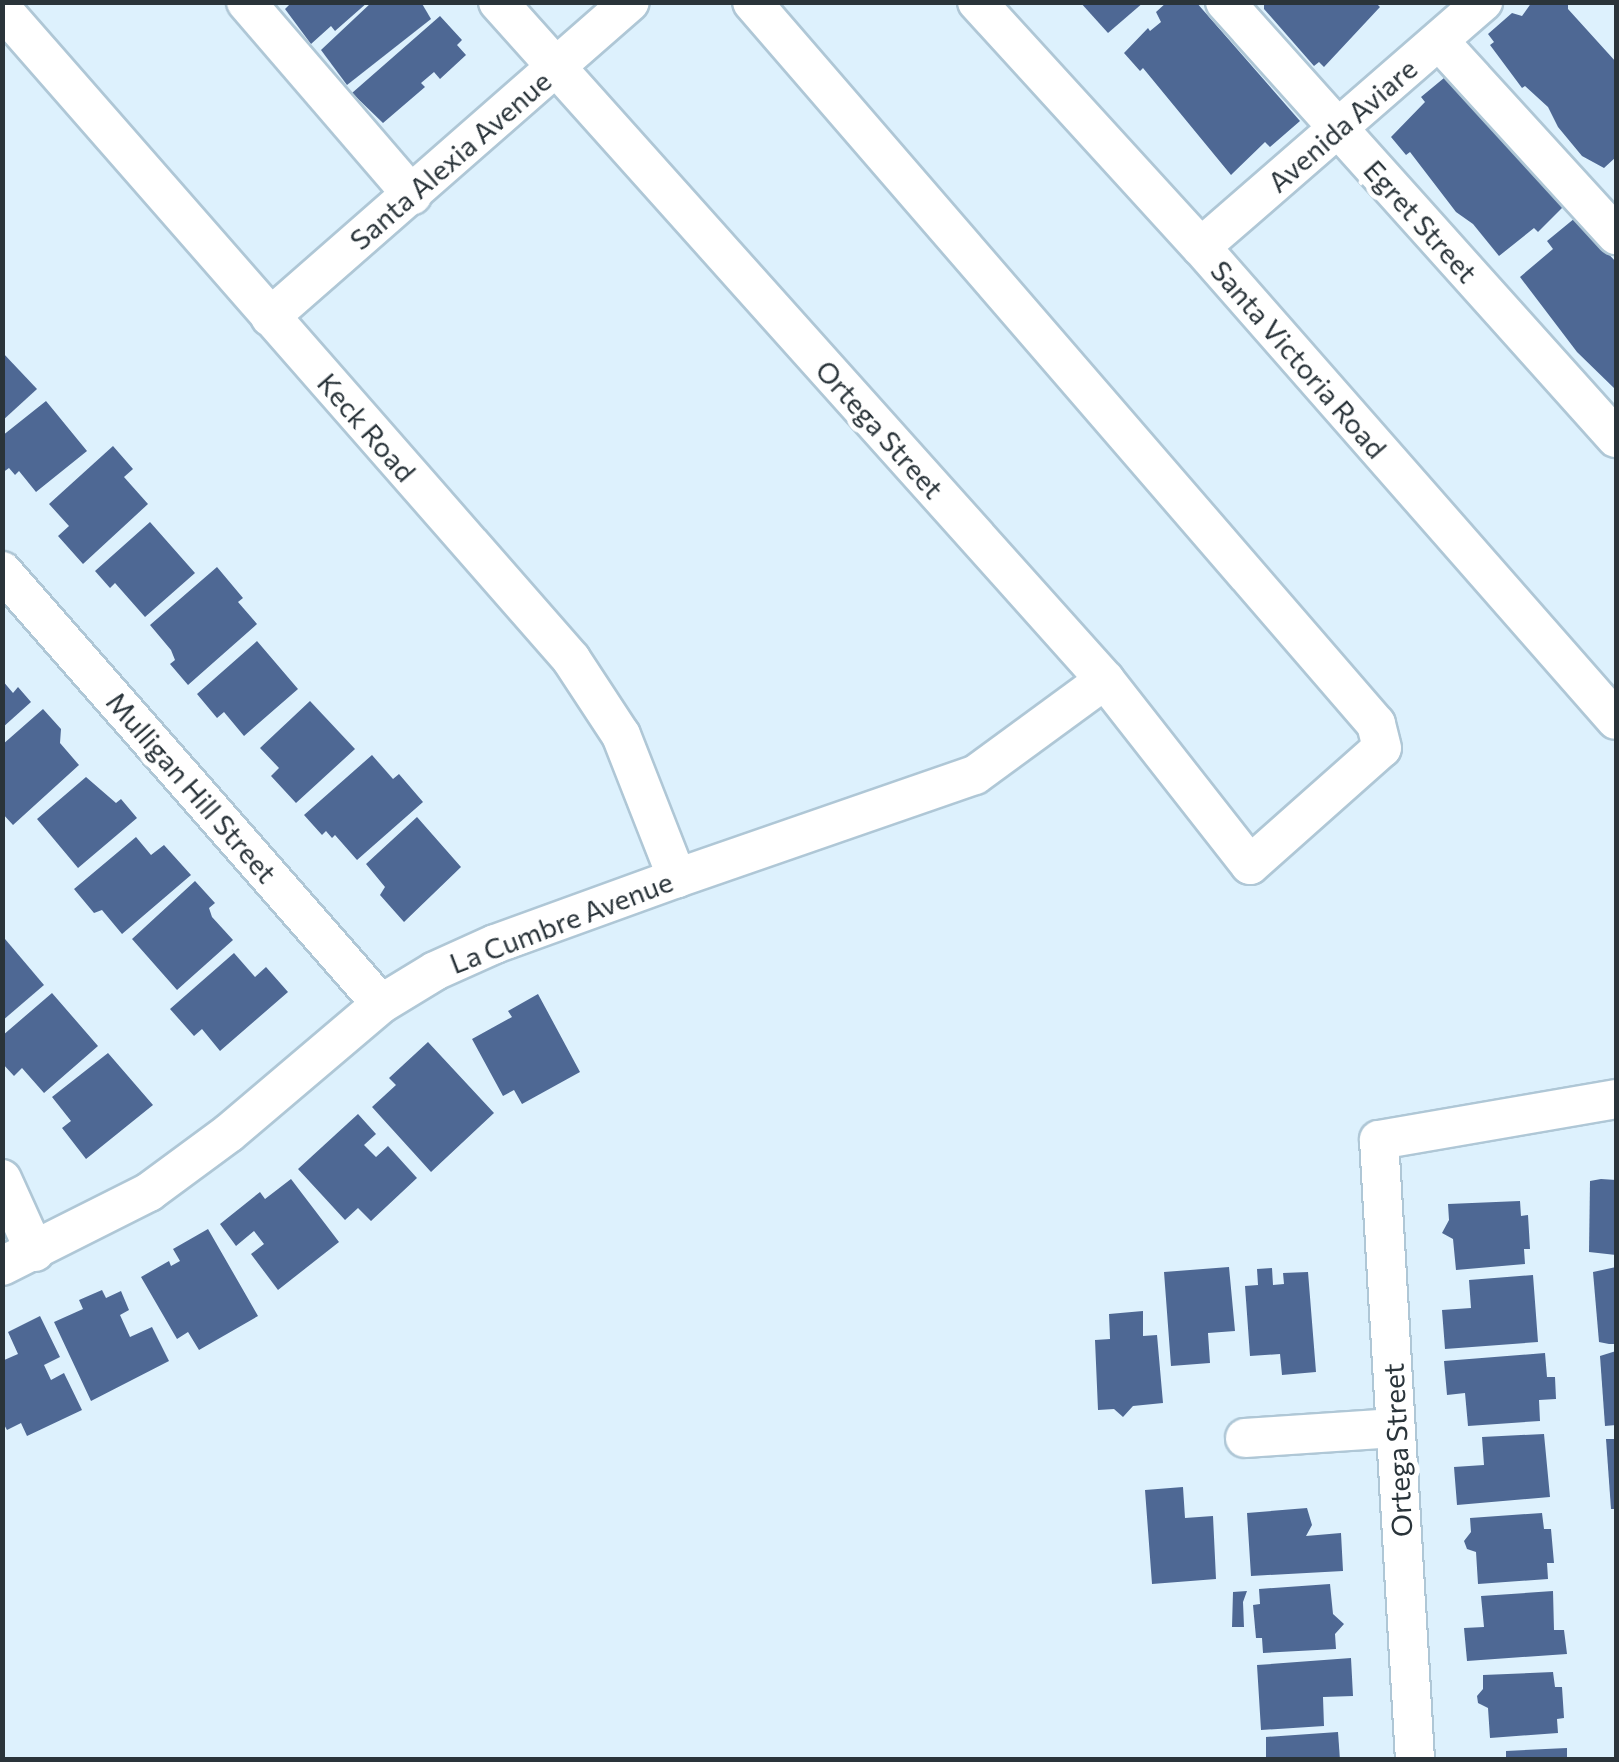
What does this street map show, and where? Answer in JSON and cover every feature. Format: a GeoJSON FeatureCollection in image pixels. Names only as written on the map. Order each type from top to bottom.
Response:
{"type":"FeatureCollection","features":[{"type":"Feature","properties":{"kind":"street"},"geometry":{"type":"LineString","coordinates":[[246,2],[412,194]]}},
{"type":"Feature","properties":{"kind":"street","name":"Ortega Street"},"geometry":{"type":"LineString","coordinates":[[498,2],[1105,680],[1250,865],[1382,748],[1376,724],[752,2]]}},
{"type":"Feature","properties":{"kind":"street","name":"Santa Alexia Avenue"},"geometry":{"type":"LineString","coordinates":[[270,317],[630,2]]}},
{"type":"Feature","properties":{"kind":"street","name":"Santa Victoria Road"},"geometry":{"type":"LineString","coordinates":[[978,2],[1201,247],[1616,720]]}},
{"type":"Feature","properties":{"kind":"street","name":"Egret Street"},"geometry":{"type":"LineString","coordinates":[[1225,2],[1616,438]]}},
{"type":"Feature","properties":{"kind":"street","name":"Avenida Aviare"},"geometry":{"type":"LineString","coordinates":[[1201,247],[1483,2]]}},
{"type":"Feature","properties":{"kind":"street","name":"Keck Road"},"geometry":{"type":"LineString","coordinates":[[8,27],[270,317],[600,699],[638,772],[676,878]]}},
{"type":"Feature","properties":{"kind":"street"},"geometry":{"type":"LineString","coordinates":[[1439,41],[1616,235]]}},
{"type":"Feature","properties":{"kind":"street","name":"Mulligan Hill Street"},"geometry":{"type":"LineString","coordinates":[[2,571],[380,1004]]}},
{"type":"Feature","properties":{"kind":"street","name":"La Cumbre Avenue"},"geometry":{"type":"LineString","coordinates":[[19,1259],[180,1171],[380,1004],[435,971],[495,944],[676,878],[975,775],[1105,680]]}},
{"type":"Feature","properties":{"kind":"street","name":"Ortega Street"},"geometry":{"type":"LineString","coordinates":[[1415,1760],[1379,1140],[1616,1098]]}},
{"type":"Feature","properties":{"kind":"street"},"geometry":{"type":"LineString","coordinates":[[2,1179],[19,1259]]}},
{"type":"Feature","properties":{"kind":"street"},"geometry":{"type":"LineString","coordinates":[[1245,1438],[1396,1428]]}},
{"type":"Feature","properties":{"kind":"building"},"geometry":{"type":"Polygon","coordinates":[[[292,2],[368,2],[335,31],[331,26],[311,44],[285,9],[292,2]]]}},
{"type":"Feature","properties":{"kind":"building"},"geometry":{"type":"Polygon","coordinates":[[[372,2],[421,2],[431,19],[347,85],[321,50],[372,2]]]}},
{"type":"Feature","properties":{"kind":"building"},"geometry":{"type":"Polygon","coordinates":[[[1080,2],[1144,2],[1108,33],[1080,2]]]}},
{"type":"Feature","properties":{"kind":"building"},"geometry":{"type":"Polygon","coordinates":[[[1167,2],[1196,2],[1300,121],[1270,147],[1265,142],[1231,175],[1143,68],[1140,71],[1124,53],[1148,28],[1150,31],[1161,22],[1156,12],[1167,2]]]}},
{"type":"Feature","properties":{"kind":"building"},"geometry":{"type":"Polygon","coordinates":[[[1264,2],[1375,2],[1380,7],[1324,67],[1319,62],[1314,66],[1264,9],[1264,2]]]}},
{"type":"Feature","properties":{"kind":"building"},"geometry":{"type":"Polygon","coordinates":[[[1532,2],[1568,2],[1568,9],[1616,62],[1616,157],[1604,168],[1582,156],[1558,127],[1548,107],[1525,86],[1522,88],[1490,45],[1494,42],[1488,34],[1512,13],[1522,16],[1532,2]]]}},
{"type":"Feature","properties":{"kind":"building"},"geometry":{"type":"Polygon","coordinates":[[[440,16],[462,40],[457,45],[466,55],[440,79],[434,72],[421,83],[425,87],[383,123],[352,93],[440,16]]]}},
{"type":"Feature","properties":{"kind":"building"},"geometry":{"type":"Polygon","coordinates":[[[1450,73],[1563,207],[1538,232],[1534,228],[1499,256],[1473,224],[1456,212],[1410,152],[1406,155],[1391,137],[1425,102],[1421,97],[1450,73]]]}},
{"type":"Feature","properties":{"kind":"building"},"geometry":{"type":"Polygon","coordinates":[[[1575,218],[1616,262],[1616,390],[1577,352],[1520,277],[1553,249],[1547,241],[1575,218]]]}},
{"type":"Feature","properties":{"kind":"building"},"geometry":{"type":"Polygon","coordinates":[[[2,352],[37,389],[2,421],[2,352]]]}},
{"type":"Feature","properties":{"kind":"building"},"geometry":{"type":"Polygon","coordinates":[[[46,401],[87,451],[36,492],[19,471],[15,475],[9,468],[2,473],[2,436],[46,401]]]}},
{"type":"Feature","properties":{"kind":"building"},"geometry":{"type":"Polygon","coordinates":[[[113,446],[133,469],[124,477],[148,504],[83,564],[58,536],[69,526],[49,504],[113,446]]]}},
{"type":"Feature","properties":{"kind":"building"},"geometry":{"type":"Polygon","coordinates":[[[150,522],[195,573],[145,617],[115,583],[110,588],[95,571],[150,522]]]}},
{"type":"Feature","properties":{"kind":"building"},"geometry":{"type":"Polygon","coordinates":[[[217,567],[243,598],[238,602],[257,624],[188,685],[170,664],[175,660],[171,650],[150,625],[217,567]]]}},
{"type":"Feature","properties":{"kind":"building"},"geometry":{"type":"Polygon","coordinates":[[[257,641],[298,689],[244,736],[224,712],[217,718],[197,694],[257,641]]]}},
{"type":"Feature","properties":{"kind":"building"},"geometry":{"type":"Polygon","coordinates":[[[2,680],[13,693],[18,687],[31,702],[2,728],[2,680]]]}},
{"type":"Feature","properties":{"kind":"building"},"geometry":{"type":"Polygon","coordinates":[[[310,701],[355,749],[296,803],[271,776],[279,768],[260,748],[310,701]]]}},
{"type":"Feature","properties":{"kind":"building"},"geometry":{"type":"Polygon","coordinates":[[[43,709],[61,729],[60,743],[79,765],[13,825],[2,813],[2,745],[43,709]]]}},
{"type":"Feature","properties":{"kind":"building"},"geometry":{"type":"Polygon","coordinates":[[[372,755],[393,779],[399,774],[423,802],[357,860],[335,835],[332,838],[326,831],[322,835],[304,815],[372,755]]]}},
{"type":"Feature","properties":{"kind":"building"},"geometry":{"type":"Polygon","coordinates":[[[86,777],[116,803],[121,799],[137,818],[78,868],[37,819],[86,777]]]}},
{"type":"Feature","properties":{"kind":"building"},"geometry":{"type":"Polygon","coordinates":[[[417,817],[461,867],[404,922],[380,895],[385,887],[366,864],[417,817]]]}},
{"type":"Feature","properties":{"kind":"building"},"geometry":{"type":"Polygon","coordinates":[[[136,837],[151,855],[164,845],[191,875],[122,934],[102,910],[94,913],[74,889],[136,837]]]}},
{"type":"Feature","properties":{"kind":"building"},"geometry":{"type":"Polygon","coordinates":[[[195,881],[215,903],[209,908],[212,917],[233,940],[177,990],[132,939],[195,881]]]}},
{"type":"Feature","properties":{"kind":"building"},"geometry":{"type":"Polygon","coordinates":[[[5,939],[44,985],[2,1021],[2,941],[5,939]]]}},
{"type":"Feature","properties":{"kind":"building"},"geometry":{"type":"Polygon","coordinates":[[[234,953],[255,977],[266,967],[288,992],[220,1051],[202,1029],[194,1036],[170,1009],[234,953]]]}},
{"type":"Feature","properties":{"kind":"building"},"geometry":{"type":"Polygon","coordinates":[[[52,993],[98,1046],[44,1093],[22,1068],[14,1076],[2,1063],[2,1036],[52,993]]]}},
{"type":"Feature","properties":{"kind":"building"},"geometry":{"type":"Polygon","coordinates":[[[538,994],[580,1072],[522,1104],[514,1090],[503,1096],[472,1039],[512,1017],[508,1011],[538,994]]]}},
{"type":"Feature","properties":{"kind":"building"},"geometry":{"type":"Polygon","coordinates":[[[428,1042],[494,1113],[431,1172],[372,1107],[396,1085],[389,1078],[428,1042]]]}},
{"type":"Feature","properties":{"kind":"building"},"geometry":{"type":"Polygon","coordinates":[[[108,1053],[153,1105],[86,1159],[62,1128],[71,1121],[52,1097],[108,1053]]]}},
{"type":"Feature","properties":{"kind":"building"},"geometry":{"type":"Polygon","coordinates":[[[358,1114],[376,1134],[364,1145],[376,1157],[388,1146],[417,1178],[371,1221],[358,1208],[345,1220],[298,1169],[358,1114]]]}},
{"type":"Feature","properties":{"kind":"building"},"geometry":{"type":"Polygon","coordinates":[[[291,1179],[339,1242],[278,1290],[251,1254],[264,1244],[254,1231],[236,1246],[220,1224],[260,1192],[265,1199],[291,1179]]]}},
{"type":"Feature","properties":{"kind":"building"},"geometry":{"type":"Polygon","coordinates":[[[1616,1180],[1616,1255],[1589,1252],[1590,1181],[1616,1180]]]}},
{"type":"Feature","properties":{"kind":"building"},"geometry":{"type":"Polygon","coordinates":[[[1520,1201],[1521,1216],[1528,1215],[1530,1249],[1524,1249],[1525,1264],[1456,1270],[1453,1239],[1442,1233],[1449,1220],[1448,1204],[1520,1201]]]}},
{"type":"Feature","properties":{"kind":"building"},"geometry":{"type":"Polygon","coordinates":[[[208,1229],[258,1316],[199,1350],[188,1332],[177,1339],[141,1277],[169,1261],[171,1266],[180,1261],[173,1249],[208,1229]]]}},
{"type":"Feature","properties":{"kind":"building"},"geometry":{"type":"Polygon","coordinates":[[[1229,1267],[1235,1331],[1208,1333],[1210,1363],[1171,1366],[1164,1272],[1229,1267]]]}},
{"type":"Feature","properties":{"kind":"building"},"geometry":{"type":"Polygon","coordinates":[[[1616,1267],[1616,1344],[1609,1344],[1599,1342],[1593,1272],[1616,1267]]]}},
{"type":"Feature","properties":{"kind":"building"},"geometry":{"type":"Polygon","coordinates":[[[1272,1268],[1273,1285],[1284,1284],[1283,1273],[1308,1272],[1316,1372],[1282,1375],[1280,1354],[1250,1356],[1245,1286],[1258,1285],[1257,1269],[1272,1268]]]}},
{"type":"Feature","properties":{"kind":"building"},"geometry":{"type":"Polygon","coordinates":[[[1533,1275],[1538,1342],[1445,1349],[1442,1310],[1471,1308],[1469,1280],[1533,1275]]]}},
{"type":"Feature","properties":{"kind":"building"},"geometry":{"type":"Polygon","coordinates":[[[102,1290],[106,1298],[121,1291],[129,1310],[120,1315],[130,1337],[152,1327],[169,1361],[91,1401],[54,1322],[83,1309],[79,1300],[102,1290]]]}},
{"type":"Feature","properties":{"kind":"building"},"geometry":{"type":"Polygon","coordinates":[[[1143,1311],[1143,1336],[1157,1335],[1163,1403],[1133,1406],[1123,1417],[1114,1409],[1098,1410],[1095,1340],[1110,1339],[1109,1314],[1143,1311]]]}},
{"type":"Feature","properties":{"kind":"building"},"geometry":{"type":"Polygon","coordinates":[[[40,1316],[60,1357],[44,1365],[51,1380],[64,1373],[82,1410],[27,1436],[21,1423],[7,1430],[2,1421],[2,1361],[18,1354],[8,1332],[40,1316]]]}},
{"type":"Feature","properties":{"kind":"building"},"geometry":{"type":"Polygon","coordinates":[[[1616,1351],[1616,1425],[1605,1426],[1600,1356],[1616,1351]]]}},
{"type":"Feature","properties":{"kind":"building"},"geometry":{"type":"Polygon","coordinates":[[[1545,1353],[1547,1377],[1555,1377],[1556,1399],[1539,1400],[1540,1421],[1468,1426],[1465,1393],[1447,1395],[1444,1361],[1545,1353]]]}},
{"type":"Feature","properties":{"kind":"building"},"geometry":{"type":"Polygon","coordinates":[[[1544,1434],[1550,1497],[1457,1505],[1454,1467],[1484,1465],[1482,1437],[1544,1434]]]}},
{"type":"Feature","properties":{"kind":"building"},"geometry":{"type":"Polygon","coordinates":[[[1606,1439],[1616,1439],[1616,1509],[1611,1509],[1606,1439]]]}},
{"type":"Feature","properties":{"kind":"building"},"geometry":{"type":"Polygon","coordinates":[[[1183,1487],[1185,1518],[1213,1516],[1216,1579],[1152,1584],[1145,1490],[1183,1487]]]}},
{"type":"Feature","properties":{"kind":"building"},"geometry":{"type":"Polygon","coordinates":[[[1307,1508],[1312,1525],[1306,1536],[1341,1533],[1343,1571],[1251,1576],[1247,1513],[1307,1508]]]}},
{"type":"Feature","properties":{"kind":"building"},"geometry":{"type":"Polygon","coordinates":[[[1542,1513],[1544,1529],[1551,1529],[1554,1563],[1547,1563],[1548,1579],[1478,1584],[1476,1552],[1467,1549],[1464,1541],[1471,1532],[1470,1518],[1542,1513]]]}},
{"type":"Feature","properties":{"kind":"building"},"geometry":{"type":"Polygon","coordinates":[[[1330,1584],[1333,1614],[1344,1624],[1335,1634],[1336,1649],[1263,1653],[1262,1638],[1256,1638],[1253,1605],[1260,1604],[1259,1589],[1330,1584]]]}},
{"type":"Feature","properties":{"kind":"building"},"geometry":{"type":"Polygon","coordinates":[[[1247,1591],[1243,1602],[1244,1627],[1232,1627],[1233,1592],[1247,1591]]]}},
{"type":"Feature","properties":{"kind":"building"},"geometry":{"type":"Polygon","coordinates":[[[1553,1591],[1554,1630],[1564,1630],[1567,1654],[1467,1661],[1464,1628],[1484,1627],[1481,1596],[1553,1591]]]}},
{"type":"Feature","properties":{"kind":"building"},"geometry":{"type":"Polygon","coordinates":[[[1351,1658],[1353,1696],[1323,1697],[1324,1726],[1261,1730],[1257,1665],[1351,1658]]]}},
{"type":"Feature","properties":{"kind":"building"},"geometry":{"type":"Polygon","coordinates":[[[1553,1672],[1555,1687],[1562,1687],[1564,1718],[1557,1719],[1558,1733],[1490,1738],[1488,1708],[1478,1703],[1477,1696],[1483,1689],[1483,1675],[1553,1672]]]}},
{"type":"Feature","properties":{"kind":"building"},"geometry":{"type":"Polygon","coordinates":[[[1338,1732],[1340,1760],[1266,1760],[1266,1737],[1338,1732]]]}},
{"type":"Feature","properties":{"kind":"building"},"geometry":{"type":"Polygon","coordinates":[[[1567,1748],[1567,1760],[1506,1760],[1506,1751],[1567,1748]]]}}]}
